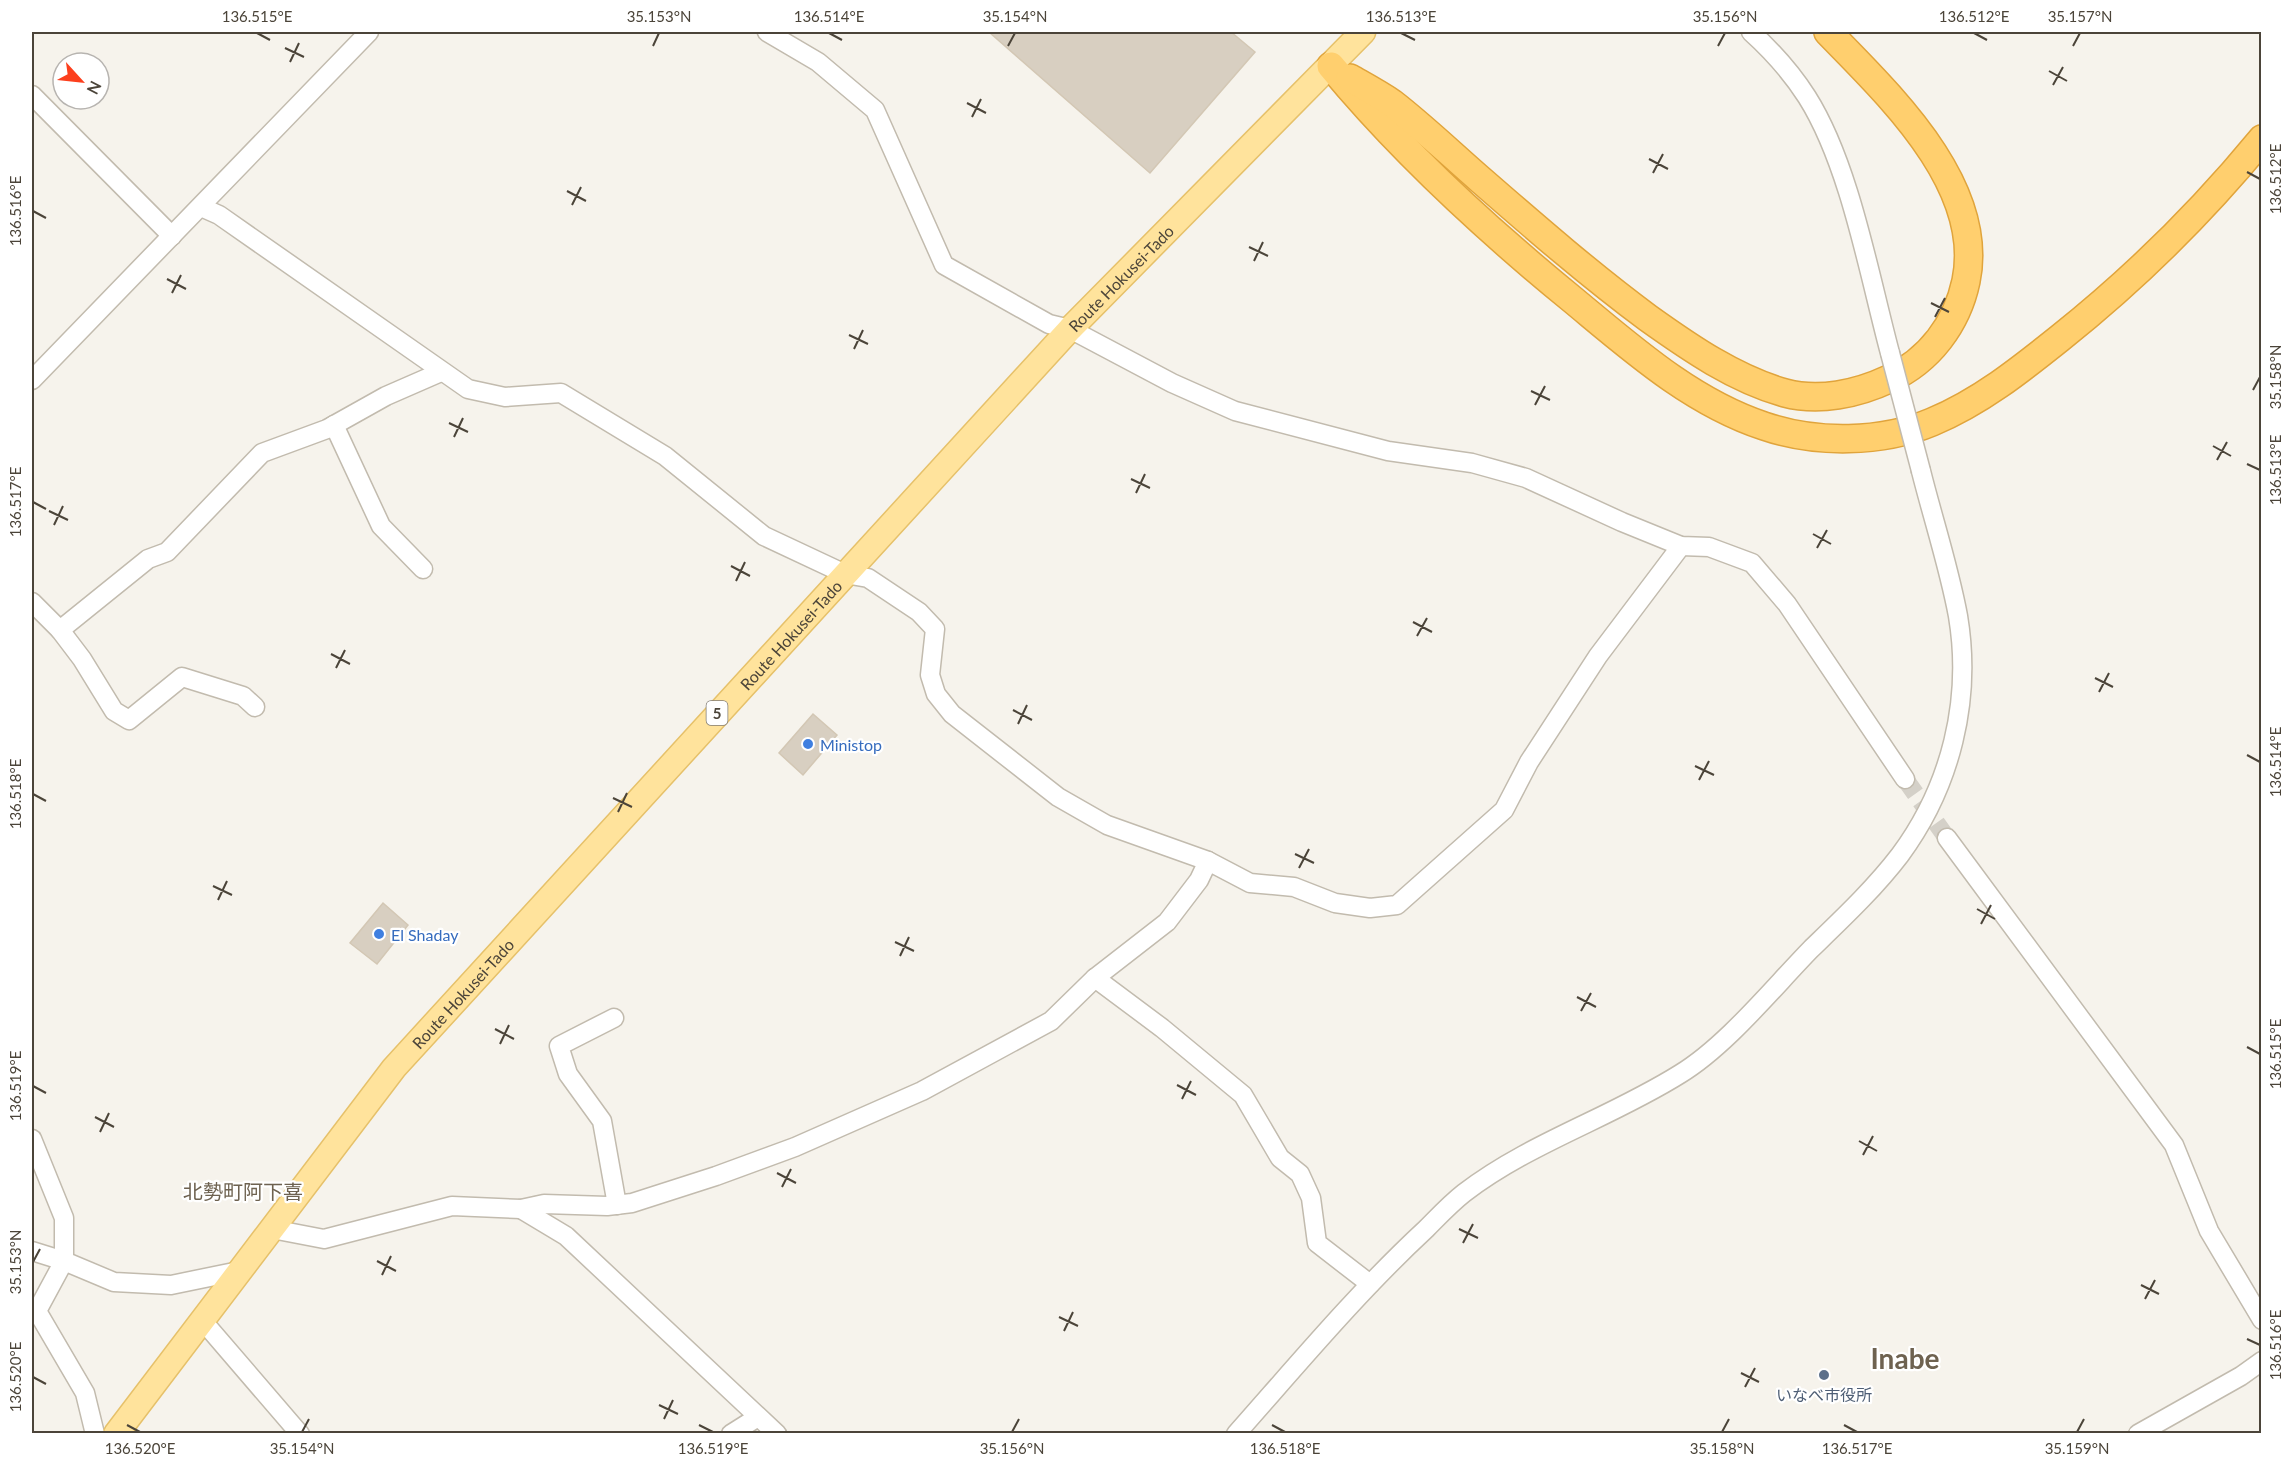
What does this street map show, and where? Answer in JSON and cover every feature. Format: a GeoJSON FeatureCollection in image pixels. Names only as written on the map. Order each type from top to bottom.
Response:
{"type":"FeatureCollection","features":[{"type":"Feature","properties":{"kind":"highway"},"geometry":{"type":"LineString","coordinates":[[1331,66],[1391,103],[1571,258],[1685,344],[1739,375],[1785,393],[1820,398],[1870,388],[1906,372],[1927,354],[1945,332],[1958,309],[1966,280],[1969,254],[1965,225],[1955,196],[1924,138],[1899,107],[1828,32]]}},
{"type":"Feature","properties":{"kind":"highway"},"geometry":{"type":"LineString","coordinates":[[1331,66],[1376,121],[1512,250],[1676,382],[1764,426],[1845,438],[1892,434],[1932,422],[2013,376],[2127,282],[2193,216],[2262,139]]}},
{"type":"Feature","properties":{"kind":"main road","name":"Route Hokusei-Tado"},"geometry":{"type":"LineString","coordinates":[[116,1434],[394,1068],[1070,329],[1363,32]]}},
{"type":"Feature","properties":{"kind":"street"},"geometry":{"type":"LineString","coordinates":[[32,380],[369,32]]}},
{"type":"Feature","properties":{"kind":"street"},"geometry":{"type":"LineString","coordinates":[[767,32],[818,62],[875,110],[944,265],[1029,314],[1049,324],[1070,329],[1172,383],[1235,411],[1388,451],[1472,463],[1526,478],[1681,546],[1709,547],[1752,563],[1787,604],[1905,779]]}},
{"type":"Feature","properties":{"kind":"street"},"geometry":{"type":"LineString","coordinates":[[1236,1434],[1391,1260],[1464,1193],[1529,1152],[1637,1100],[1684,1071],[1747,1014],[1872,888],[1900,854],[1923,820],[1946,768],[1960,719],[1962,675],[1958,615],[1851,203],[1830,144],[1808,98],[1776,55],[1750,32]]}},
{"type":"Feature","properties":{"kind":"street"},"geometry":{"type":"LineString","coordinates":[[32,95],[172,236]]}},
{"type":"Feature","properties":{"kind":"street"},"geometry":{"type":"LineString","coordinates":[[201,207],[219,215],[468,389],[505,397],[561,393],[665,456],[764,536],[844,574],[868,578],[919,612],[935,629],[930,675],[936,694],[952,714],[1058,797],[1107,825],[1208,861],[1250,883],[1294,887],[1335,903],[1370,908],[1398,905],[1504,810],[1529,762],[1598,656],[1681,546]]}},
{"type":"Feature","properties":{"kind":"street"},"geometry":{"type":"LineString","coordinates":[[60,630],[148,559],[167,552],[262,453],[334,425],[386,396],[441,372]]}},
{"type":"Feature","properties":{"kind":"street"},"geometry":{"type":"LineString","coordinates":[[334,425],[381,526],[423,569]]}},
{"type":"Feature","properties":{"kind":"street"},"geometry":{"type":"LineString","coordinates":[[32,602],[60,630],[82,659],[114,711],[129,720],[182,676],[243,696],[255,707]]}},
{"type":"Feature","properties":{"kind":"street"},"geometry":{"type":"LineString","coordinates":[[1947,838],[2174,1145],[2209,1231],[2262,1320]]}},
{"type":"Feature","properties":{"kind":"street"},"geometry":{"type":"LineString","coordinates":[[272,1228],[324,1239],[452,1206],[521,1209],[544,1204],[617,1205],[632,1203],[746,1165],[922,1091],[1051,1021],[1095,978],[1167,922],[1199,880],[1208,861]]}},
{"type":"Feature","properties":{"kind":"street"},"geometry":{"type":"LineString","coordinates":[[1095,978],[1162,1028],[1244,1095],[1280,1158],[1300,1174],[1311,1198],[1317,1243],[1370,1284]]}},
{"type":"Feature","properties":{"kind":"street"},"geometry":{"type":"LineString","coordinates":[[614,1018],[559,1046],[568,1074],[602,1121],[617,1205]]}},
{"type":"Feature","properties":{"kind":"street"},"geometry":{"type":"LineString","coordinates":[[32,1139],[63,1218],[64,1261],[36,1311],[85,1393],[95,1434]]}},
{"type":"Feature","properties":{"kind":"street"},"geometry":{"type":"LineString","coordinates":[[521,1209],[566,1236],[777,1434]]}},
{"type":"Feature","properties":{"kind":"street"},"geometry":{"type":"LineString","coordinates":[[32,1251],[64,1261],[114,1282],[171,1285],[239,1271]]}},
{"type":"Feature","properties":{"kind":"street"},"geometry":{"type":"LineString","coordinates":[[202,1320],[300,1434]]}},
{"type":"Feature","properties":{"kind":"street"},"geometry":{"type":"LineString","coordinates":[[2138,1434],[2241,1376],[2262,1360]]}},
{"type":"Feature","properties":{"kind":"street"},"geometry":{"type":"LineString","coordinates":[[731,1434],[758,1417]]}},
{"type":"Feature","properties":{"kind":"building"},"geometry":{"type":"Polygon","coordinates":[[[989,32],[1231,32],[1255,52],[1150,173],[989,32]]]}},
{"type":"Feature","properties":{"kind":"building","name":"Ministop"},"geometry":{"type":"Polygon","coordinates":[[[813,714],[837,735],[803,775],[779,753],[813,714]]]}},
{"type":"Feature","properties":{"kind":"building","name":"El Shaday"},"geometry":{"type":"Polygon","coordinates":[[[383,903],[408,925],[377,964],[350,943],[383,903]]]}},
{"type":"Feature","properties":{"kind":"tunnel"},"geometry":{"type":"LineString","coordinates":[[1905,779],[1947,838]]}},
{"type":"Feature","properties":{"kind":"place","name":"Ministop"},"geometry":{"type":"Point","coordinates":[808,744]}},
{"type":"Feature","properties":{"kind":"place","name":"El Shaday"},"geometry":{"type":"Point","coordinates":[379,934]}},
{"type":"Feature","properties":{"kind":"place","name":"いなべ市役所"},"geometry":{"type":"Point","coordinates":[1824,1375]}},
{"type":"Feature","properties":{"kind":"district","name":"北勢町阿下喜"},"geometry":{"type":"Point","coordinates":[243,1191]}},
{"type":"Feature","properties":{"kind":"district","name":"Inabe"},"geometry":{"type":"Point","coordinates":[1905,1358]}}]}
